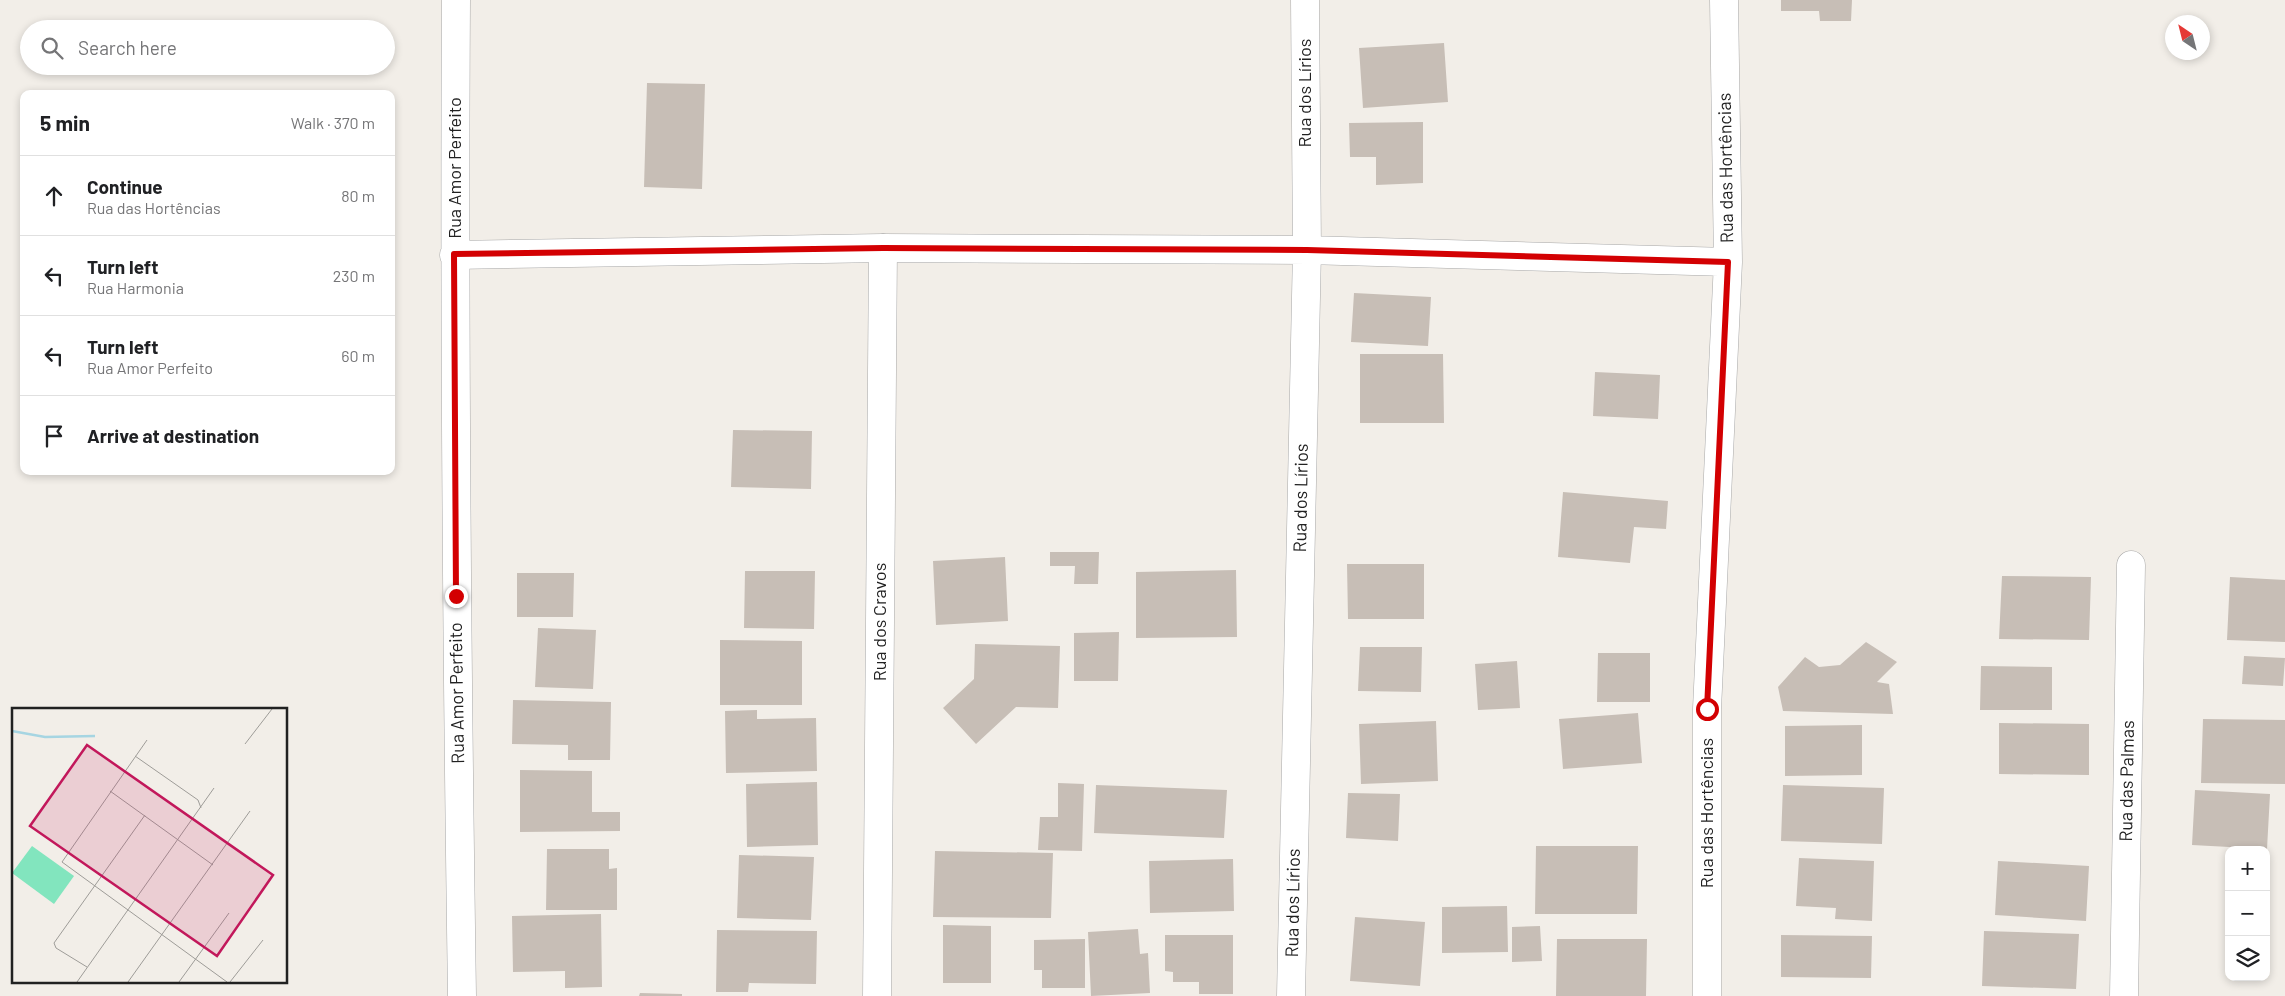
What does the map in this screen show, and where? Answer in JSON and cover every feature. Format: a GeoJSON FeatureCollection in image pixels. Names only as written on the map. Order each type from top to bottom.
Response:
{"type":"FeatureCollection","features":[{"type":"Feature","properties":{"kind":"street","name":"Rua Amor Perfeito"},"geometry":{"type":"LineString","coordinates":[[456,0],[454,254],[462,996]]}},
{"type":"Feature","properties":{"kind":"street","name":"Rua dos Lírios"},"geometry":{"type":"LineString","coordinates":[[1291,996],[1307,250],[1305,0]]}},
{"type":"Feature","properties":{"kind":"street","name":"Rua das Hortências"},"geometry":{"type":"LineString","coordinates":[[1707,996],[1707,709],[1728,262],[1724,0]]}},
{"type":"Feature","properties":{"kind":"street"},"geometry":{"type":"LineString","coordinates":[[454,254],[883,248],[1307,250],[1728,262]]}},
{"type":"Feature","properties":{"kind":"street","name":"Rua dos Cravos"},"geometry":{"type":"LineString","coordinates":[[877,996],[883,248]]}},
{"type":"Feature","properties":{"kind":"street","name":"Rua das Palmas"},"geometry":{"type":"LineString","coordinates":[[2124,996],[2131,566]]}},
{"type":"Feature","properties":{"kind":"building"},"geometry":{"type":"Polygon","coordinates":[[[1781,0],[1852,0],[1851,21],[1820,21],[1819,11],[1781,11],[1781,0]]]}},
{"type":"Feature","properties":{"kind":"building"},"geometry":{"type":"Polygon","coordinates":[[[1444,43],[1448,102],[1363,108],[1359,48],[1444,43]]]}},
{"type":"Feature","properties":{"kind":"building"},"geometry":{"type":"Polygon","coordinates":[[[647,83],[705,84],[702,189],[644,187],[647,83]]]}},
{"type":"Feature","properties":{"kind":"building"},"geometry":{"type":"Polygon","coordinates":[[[1423,122],[1423,183],[1376,185],[1376,157],[1350,157],[1349,123],[1423,122]]]}},
{"type":"Feature","properties":{"kind":"building"},"geometry":{"type":"Polygon","coordinates":[[[1354,293],[1431,297],[1428,346],[1351,342],[1354,293]]]}},
{"type":"Feature","properties":{"kind":"building"},"geometry":{"type":"Polygon","coordinates":[[[1360,354],[1443,354],[1444,423],[1360,423],[1360,354]]]}},
{"type":"Feature","properties":{"kind":"building"},"geometry":{"type":"Polygon","coordinates":[[[1595,372],[1660,375],[1658,419],[1593,416],[1595,372]]]}},
{"type":"Feature","properties":{"kind":"building"},"geometry":{"type":"Polygon","coordinates":[[[733,430],[812,431],[811,489],[731,487],[733,430]]]}},
{"type":"Feature","properties":{"kind":"building"},"geometry":{"type":"Polygon","coordinates":[[[1563,492],[1668,501],[1666,529],[1634,527],[1630,563],[1558,557],[1563,492]]]}},
{"type":"Feature","properties":{"kind":"building"},"geometry":{"type":"Polygon","coordinates":[[[1050,552],[1099,552],[1098,584],[1074,584],[1075,566],[1050,566],[1050,552]]]}},
{"type":"Feature","properties":{"kind":"building"},"geometry":{"type":"Polygon","coordinates":[[[1005,557],[1008,621],[936,625],[933,561],[1005,557]]]}},
{"type":"Feature","properties":{"kind":"building"},"geometry":{"type":"Polygon","coordinates":[[[1347,564],[1424,564],[1424,619],[1348,619],[1347,564]]]}},
{"type":"Feature","properties":{"kind":"building"},"geometry":{"type":"Polygon","coordinates":[[[1236,570],[1237,637],[1136,638],[1136,572],[1236,570]]]}},
{"type":"Feature","properties":{"kind":"building"},"geometry":{"type":"Polygon","coordinates":[[[745,571],[815,571],[814,629],[744,628],[745,571]]]}},
{"type":"Feature","properties":{"kind":"building"},"geometry":{"type":"Polygon","coordinates":[[[517,573],[574,573],[573,617],[517,617],[517,573]]]}},
{"type":"Feature","properties":{"kind":"building"},"geometry":{"type":"Polygon","coordinates":[[[2002,576],[2091,577],[2089,640],[1999,639],[2002,576]]]}},
{"type":"Feature","properties":{"kind":"building"},"geometry":{"type":"Polygon","coordinates":[[[2230,577],[2285,580],[2285,642],[2227,640],[2230,577]]]}},
{"type":"Feature","properties":{"kind":"building"},"geometry":{"type":"Polygon","coordinates":[[[538,628],[596,630],[593,689],[535,687],[538,628]]]}},
{"type":"Feature","properties":{"kind":"building"},"geometry":{"type":"Polygon","coordinates":[[[1119,632],[1118,681],[1074,681],[1074,633],[1119,632]]]}},
{"type":"Feature","properties":{"kind":"building"},"geometry":{"type":"Polygon","coordinates":[[[720,640],[802,641],[802,705],[720,705],[720,640]]]}},
{"type":"Feature","properties":{"kind":"building"},"geometry":{"type":"Polygon","coordinates":[[[1866,642],[1897,662],[1877,682],[1889,684],[1893,714],[1783,711],[1778,687],[1805,657],[1819,667],[1840,665],[1866,642]]]}},
{"type":"Feature","properties":{"kind":"building"},"geometry":{"type":"Polygon","coordinates":[[[975,644],[1060,646],[1058,708],[1016,707],[976,744],[943,708],[974,679],[975,644]]]}},
{"type":"Feature","properties":{"kind":"building"},"geometry":{"type":"Polygon","coordinates":[[[1360,647],[1422,647],[1421,692],[1358,691],[1360,647]]]}},
{"type":"Feature","properties":{"kind":"building"},"geometry":{"type":"Polygon","coordinates":[[[1598,653],[1650,653],[1650,702],[1597,702],[1598,653]]]}},
{"type":"Feature","properties":{"kind":"building"},"geometry":{"type":"Polygon","coordinates":[[[2244,656],[2285,658],[2283,686],[2242,684],[2244,656]]]}},
{"type":"Feature","properties":{"kind":"building"},"geometry":{"type":"Polygon","coordinates":[[[1517,661],[1520,708],[1478,710],[1475,664],[1517,661]]]}},
{"type":"Feature","properties":{"kind":"building"},"geometry":{"type":"Polygon","coordinates":[[[1981,666],[2052,667],[2052,710],[1980,710],[1981,666]]]}},
{"type":"Feature","properties":{"kind":"building"},"geometry":{"type":"Polygon","coordinates":[[[513,700],[611,702],[610,760],[568,760],[568,745],[512,744],[513,700]]]}},
{"type":"Feature","properties":{"kind":"building"},"geometry":{"type":"Polygon","coordinates":[[[757,710],[757,719],[816,718],[817,771],[726,773],[725,711],[757,710]]]}},
{"type":"Feature","properties":{"kind":"building"},"geometry":{"type":"Polygon","coordinates":[[[1638,713],[1642,763],[1563,769],[1559,719],[1638,713]]]}},
{"type":"Feature","properties":{"kind":"building"},"geometry":{"type":"Polygon","coordinates":[[[2203,719],[2285,720],[2285,784],[2201,783],[2203,719]]]}},
{"type":"Feature","properties":{"kind":"building"},"geometry":{"type":"Polygon","coordinates":[[[1436,721],[1438,781],[1361,784],[1359,724],[1436,721]]]}},
{"type":"Feature","properties":{"kind":"building"},"geometry":{"type":"Polygon","coordinates":[[[1999,723],[2089,724],[2089,775],[1999,774],[1999,723]]]}},
{"type":"Feature","properties":{"kind":"building"},"geometry":{"type":"Polygon","coordinates":[[[1862,725],[1862,775],[1785,776],[1785,726],[1862,725]]]}},
{"type":"Feature","properties":{"kind":"building"},"geometry":{"type":"Polygon","coordinates":[[[520,770],[592,771],[592,812],[620,812],[620,831],[520,832],[520,770]]]}},
{"type":"Feature","properties":{"kind":"building"},"geometry":{"type":"Polygon","coordinates":[[[817,782],[818,845],[747,847],[746,784],[817,782]]]}},
{"type":"Feature","properties":{"kind":"building"},"geometry":{"type":"Polygon","coordinates":[[[1058,783],[1084,784],[1082,851],[1038,850],[1040,817],[1058,817],[1058,783]]]}},
{"type":"Feature","properties":{"kind":"building"},"geometry":{"type":"Polygon","coordinates":[[[1096,785],[1227,790],[1224,838],[1094,833],[1096,785]]]}},
{"type":"Feature","properties":{"kind":"building"},"geometry":{"type":"Polygon","coordinates":[[[1783,785],[1884,788],[1882,844],[1781,841],[1783,785]]]}},
{"type":"Feature","properties":{"kind":"building"},"geometry":{"type":"Polygon","coordinates":[[[2195,790],[2270,794],[2267,846],[2192,845],[2195,790]]]}},
{"type":"Feature","properties":{"kind":"building"},"geometry":{"type":"Polygon","coordinates":[[[1348,793],[1400,794],[1398,841],[1346,838],[1348,793]]]}},
{"type":"Feature","properties":{"kind":"building"},"geometry":{"type":"Polygon","coordinates":[[[1536,846],[1638,846],[1637,914],[1535,914],[1536,846]]]}},
{"type":"Feature","properties":{"kind":"building"},"geometry":{"type":"Polygon","coordinates":[[[547,849],[609,849],[609,869],[617,868],[617,910],[546,910],[547,849]]]}},
{"type":"Feature","properties":{"kind":"building"},"geometry":{"type":"Polygon","coordinates":[[[935,851],[1053,853],[1051,918],[933,917],[935,851]]]}},
{"type":"Feature","properties":{"kind":"building"},"geometry":{"type":"Polygon","coordinates":[[[739,855],[814,857],[811,920],[737,918],[739,855]]]}},
{"type":"Feature","properties":{"kind":"building"},"geometry":{"type":"Polygon","coordinates":[[[1799,858],[1874,861],[1872,921],[1835,919],[1836,908],[1796,906],[1799,858]]]}},
{"type":"Feature","properties":{"kind":"building"},"geometry":{"type":"Polygon","coordinates":[[[1233,859],[1234,911],[1150,913],[1149,861],[1233,859]]]}},
{"type":"Feature","properties":{"kind":"building"},"geometry":{"type":"Polygon","coordinates":[[[1998,861],[2089,866],[2086,921],[1995,915],[1998,861]]]}},
{"type":"Feature","properties":{"kind":"building"},"geometry":{"type":"Polygon","coordinates":[[[1507,906],[1508,952],[1442,953],[1442,907],[1507,906]]]}},
{"type":"Feature","properties":{"kind":"building"},"geometry":{"type":"Polygon","coordinates":[[[601,914],[602,987],[565,988],[565,971],[513,972],[512,916],[601,914]]]}},
{"type":"Feature","properties":{"kind":"building"},"geometry":{"type":"Polygon","coordinates":[[[1355,917],[1425,922],[1420,986],[1350,981],[1355,917]]]}},
{"type":"Feature","properties":{"kind":"building"},"geometry":{"type":"Polygon","coordinates":[[[943,925],[991,926],[991,983],[943,983],[943,925]]]}},
{"type":"Feature","properties":{"kind":"building"},"geometry":{"type":"Polygon","coordinates":[[[1540,926],[1542,961],[1512,962],[1512,927],[1540,926]]]}},
{"type":"Feature","properties":{"kind":"building"},"geometry":{"type":"Polygon","coordinates":[[[1138,929],[1140,954],[1148,953],[1150,993],[1091,996],[1088,932],[1138,929]]]}},
{"type":"Feature","properties":{"kind":"building"},"geometry":{"type":"Polygon","coordinates":[[[717,930],[817,931],[816,984],[749,983],[748,992],[716,992],[717,930]]]}},
{"type":"Feature","properties":{"kind":"building"},"geometry":{"type":"Polygon","coordinates":[[[1984,931],[2079,934],[2076,989],[1982,986],[1984,931]]]}},
{"type":"Feature","properties":{"kind":"building"},"geometry":{"type":"Polygon","coordinates":[[[1165,935],[1233,935],[1233,994],[1199,994],[1199,982],[1173,982],[1173,972],[1165,971],[1165,935]]]}},
{"type":"Feature","properties":{"kind":"building"},"geometry":{"type":"Polygon","coordinates":[[[1781,935],[1872,936],[1871,978],[1781,977],[1781,935]]]}},
{"type":"Feature","properties":{"kind":"building"},"geometry":{"type":"Polygon","coordinates":[[[1085,939],[1085,988],[1042,988],[1042,970],[1034,970],[1034,940],[1085,939]]]}},
{"type":"Feature","properties":{"kind":"building"},"geometry":{"type":"Polygon","coordinates":[[[1557,939],[1647,939],[1646,996],[1556,996],[1557,939]]]}},
{"type":"Feature","properties":{"kind":"building"},"geometry":{"type":"Polygon","coordinates":[[[640,993],[682,994],[682,996],[639,996],[640,993]]]}},
{"type":"Feature","properties":{"kind":"route"},"geometry":{"type":"LineString","coordinates":[[456,596],[454,254],[883,248],[1307,250],[1728,262],[1707,709]]}}]}
